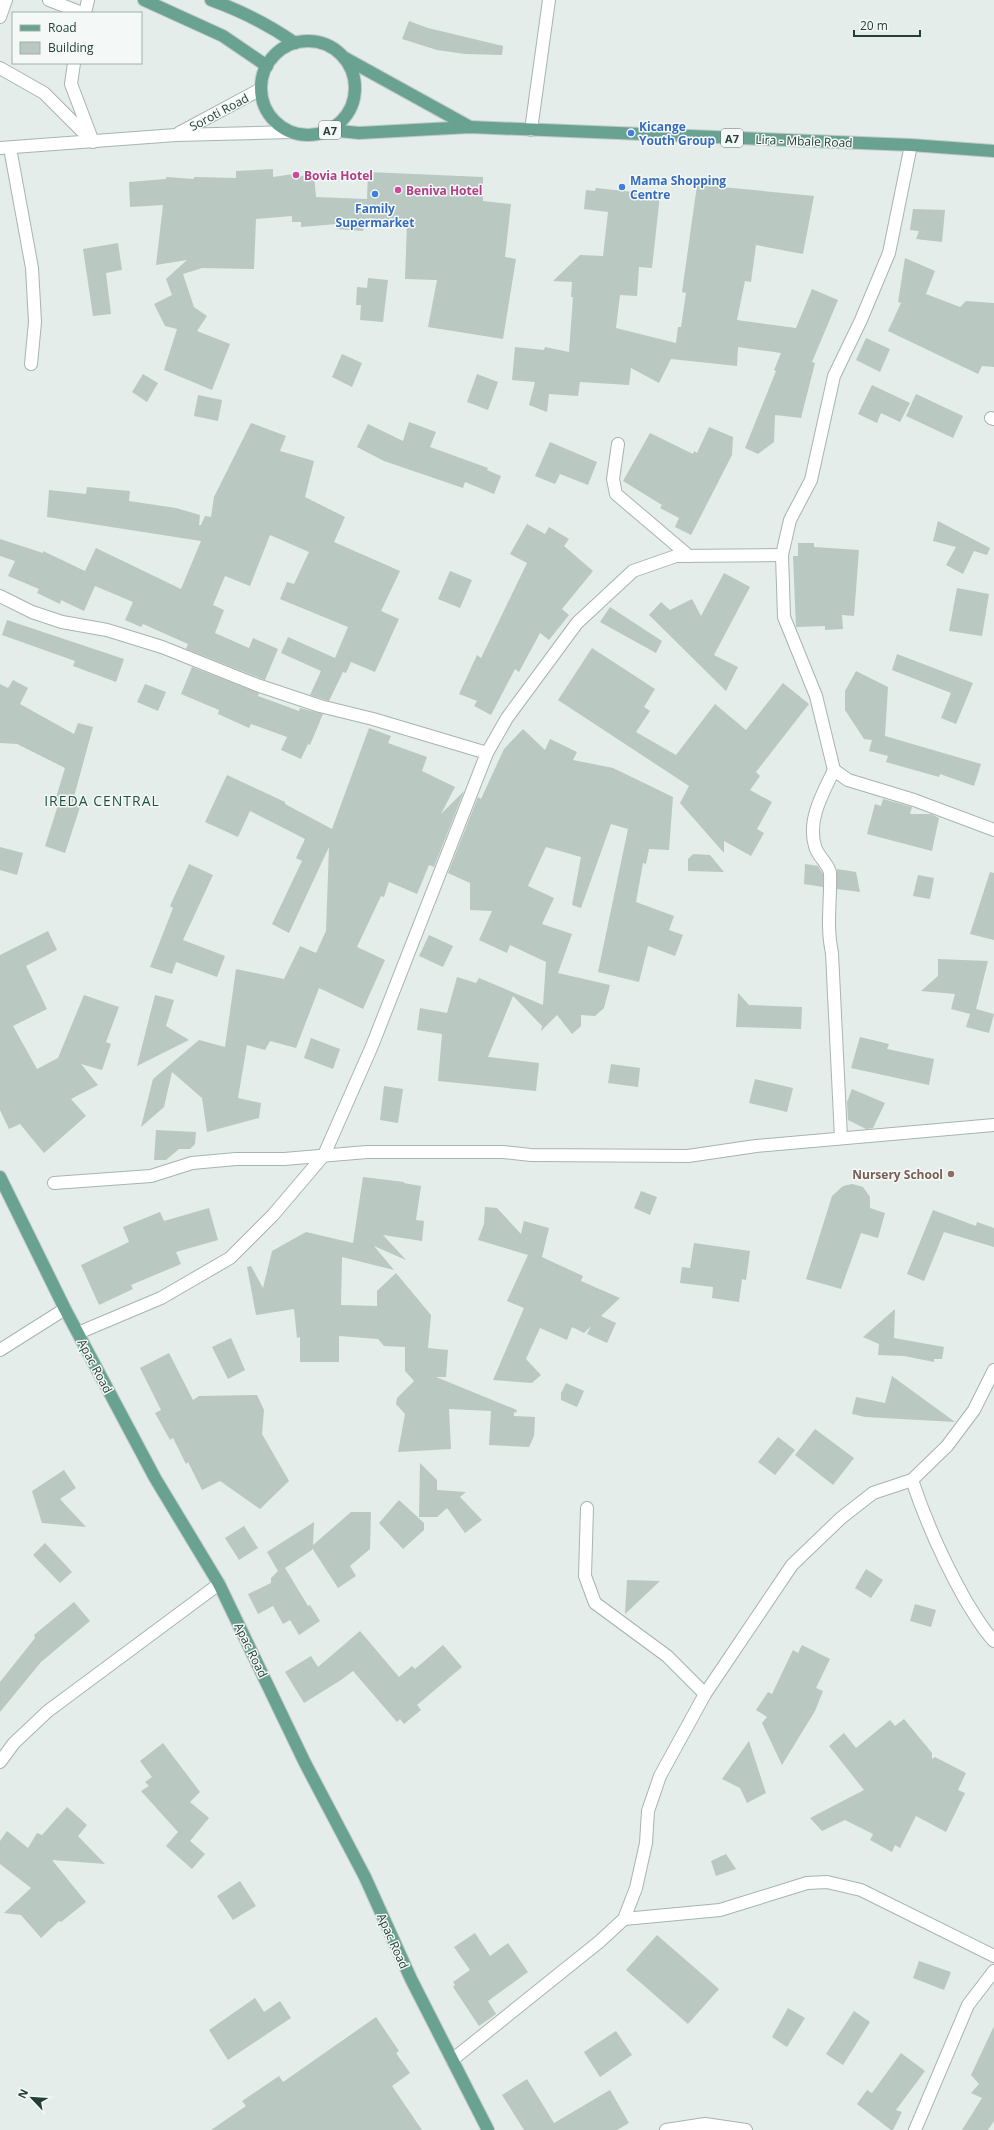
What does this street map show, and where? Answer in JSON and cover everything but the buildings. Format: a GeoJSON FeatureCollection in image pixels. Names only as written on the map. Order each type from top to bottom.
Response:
{"type":"FeatureCollection","features":[{"type":"Feature","properties":{"kind":"main road"},"geometry":{"type":"LineString","coordinates":[[144,0],[223,36],[267,66]]}},
{"type":"Feature","properties":{"kind":"main road"},"geometry":{"type":"LineString","coordinates":[[212,0],[234,8],[270,26],[295,43]]}},
{"type":"Feature","properties":{"kind":"main road","name":"A7"},"geometry":{"type":"LineString","coordinates":[[308,41],[321,43],[333,48],[343,56],[470,127],[359,133],[330,130],[311,135],[291,132],[279,125],[270,115],[264,103],[261,89],[267,66],[279,52],[295,43],[308,41]]}},
{"type":"Feature","properties":{"kind":"main road","name":"A7"},"geometry":{"type":"LineString","coordinates":[[330,130],[341,122],[350,110],[354,96],[355,82],[351,68],[343,56]]}},
{"type":"Feature","properties":{"kind":"main road","name":"Lira - Mbale Road"},"geometry":{"type":"LineString","coordinates":[[470,127],[911,145],[994,151]]}},
{"type":"Feature","properties":{"kind":"main road","name":"Apac Road"},"geometry":{"type":"LineString","coordinates":[[1,1180],[65,1309],[155,1478],[219,1584],[305,1763],[365,1877],[411,1980],[488,2130]]}},
{"type":"Feature","properties":{"kind":"street"},"geometry":{"type":"LineString","coordinates":[[0,17],[6,0]]}},
{"type":"Feature","properties":{"kind":"street"},"geometry":{"type":"LineString","coordinates":[[48,0],[81,12]]}},
{"type":"Feature","properties":{"kind":"street"},"geometry":{"type":"LineString","coordinates":[[84,12],[88,0]]}},
{"type":"Feature","properties":{"kind":"street"},"geometry":{"type":"LineString","coordinates":[[531,130],[549,0]]}},
{"type":"Feature","properties":{"kind":"street"},"geometry":{"type":"LineString","coordinates":[[74,64],[71,84],[93,142]]}},
{"type":"Feature","properties":{"kind":"street"},"geometry":{"type":"LineString","coordinates":[[0,68],[44,93],[93,142]]}},
{"type":"Feature","properties":{"kind":"street","name":"Soroti Road"},"geometry":{"type":"LineString","coordinates":[[176,135],[261,89]]}},
{"type":"Feature","properties":{"kind":"street"},"geometry":{"type":"LineString","coordinates":[[31,364],[34,322],[32,268],[5,148],[176,135],[291,132]]}},
{"type":"Feature","properties":{"kind":"street"},"geometry":{"type":"LineString","coordinates":[[841,1138],[832,953],[828,934],[830,871],[814,846],[814,815],[834,770],[816,696],[784,617],[782,555],[790,520],[811,480],[834,376],[861,320],[889,253],[911,145]]}},
{"type":"Feature","properties":{"kind":"street"},"geometry":{"type":"LineString","coordinates":[[618,444],[613,479],[616,494],[689,556]]}},
{"type":"Feature","properties":{"kind":"street"},"geometry":{"type":"LineString","coordinates":[[78,1333],[161,1298],[230,1258],[273,1215],[324,1155],[372,1046],[487,753],[507,718],[577,623],[633,572],[676,556],[782,555]]}},
{"type":"Feature","properties":{"kind":"street"},"geometry":{"type":"LineString","coordinates":[[0,596],[32,612],[62,622],[107,630],[162,647],[256,684],[320,706],[373,719],[487,753]]}},
{"type":"Feature","properties":{"kind":"street"},"geometry":{"type":"LineString","coordinates":[[834,770],[848,780],[914,800],[994,830]]}},
{"type":"Feature","properties":{"kind":"street"},"geometry":{"type":"LineString","coordinates":[[54,1183],[151,1176],[192,1163],[222,1160],[284,1159],[324,1155],[503,1152],[531,1155],[688,1156],[756,1146],[994,1125]]}},
{"type":"Feature","properties":{"kind":"street"},"geometry":{"type":"LineString","coordinates":[[0,1350],[65,1309]]}},
{"type":"Feature","properties":{"kind":"street"},"geometry":{"type":"LineString","coordinates":[[452,2060],[599,1942],[624,1919],[636,1888],[646,1843],[648,1811],[660,1776],[704,1694],[792,1565],[841,1518],[873,1493],[912,1480],[947,1446],[974,1410],[994,1370]]}},
{"type":"Feature","properties":{"kind":"street"},"geometry":{"type":"LineString","coordinates":[[912,1480],[935,1542],[954,1580],[984,1631],[994,1641]]}},
{"type":"Feature","properties":{"kind":"street"},"geometry":{"type":"LineString","coordinates":[[587,1508],[585,1576],[595,1603],[667,1656],[704,1694]]}},
{"type":"Feature","properties":{"kind":"street"},"geometry":{"type":"LineString","coordinates":[[0,1762],[14,1743],[48,1711],[219,1584]]}},
{"type":"Feature","properties":{"kind":"street"},"geometry":{"type":"LineString","coordinates":[[624,1919],[720,1910],[800,1885],[827,1882],[861,1890],[994,1956]]}},
{"type":"Feature","properties":{"kind":"street"},"geometry":{"type":"LineString","coordinates":[[915,2130],[968,2005],[994,1971]]}},
{"type":"Feature","properties":{"kind":"street"},"geometry":{"type":"LineString","coordinates":[[666,2130],[705,2124],[746,2130]]}},
{"type":"Feature","properties":{"kind":"place","name":"Kicange Youth Group"},"geometry":{"type":"Point","coordinates":[631,133]}},
{"type":"Feature","properties":{"kind":"place","name":"Bovia Hotel"},"geometry":{"type":"Point","coordinates":[296,175]}},
{"type":"Feature","properties":{"kind":"place","name":"Mama Shopping Centre"},"geometry":{"type":"Point","coordinates":[622,187]}},
{"type":"Feature","properties":{"kind":"place","name":"Beniva Hotel"},"geometry":{"type":"Point","coordinates":[398,190]}},
{"type":"Feature","properties":{"kind":"place","name":"Family Supermarket"},"geometry":{"type":"Point","coordinates":[375,194]}},
{"type":"Feature","properties":{"kind":"place","name":"Nursery School"},"geometry":{"type":"Point","coordinates":[951,1174]}},
{"type":"Feature","properties":{"kind":"district","name":"IREDA CENTRAL"},"geometry":{"type":"Point","coordinates":[102,800]}}]}
